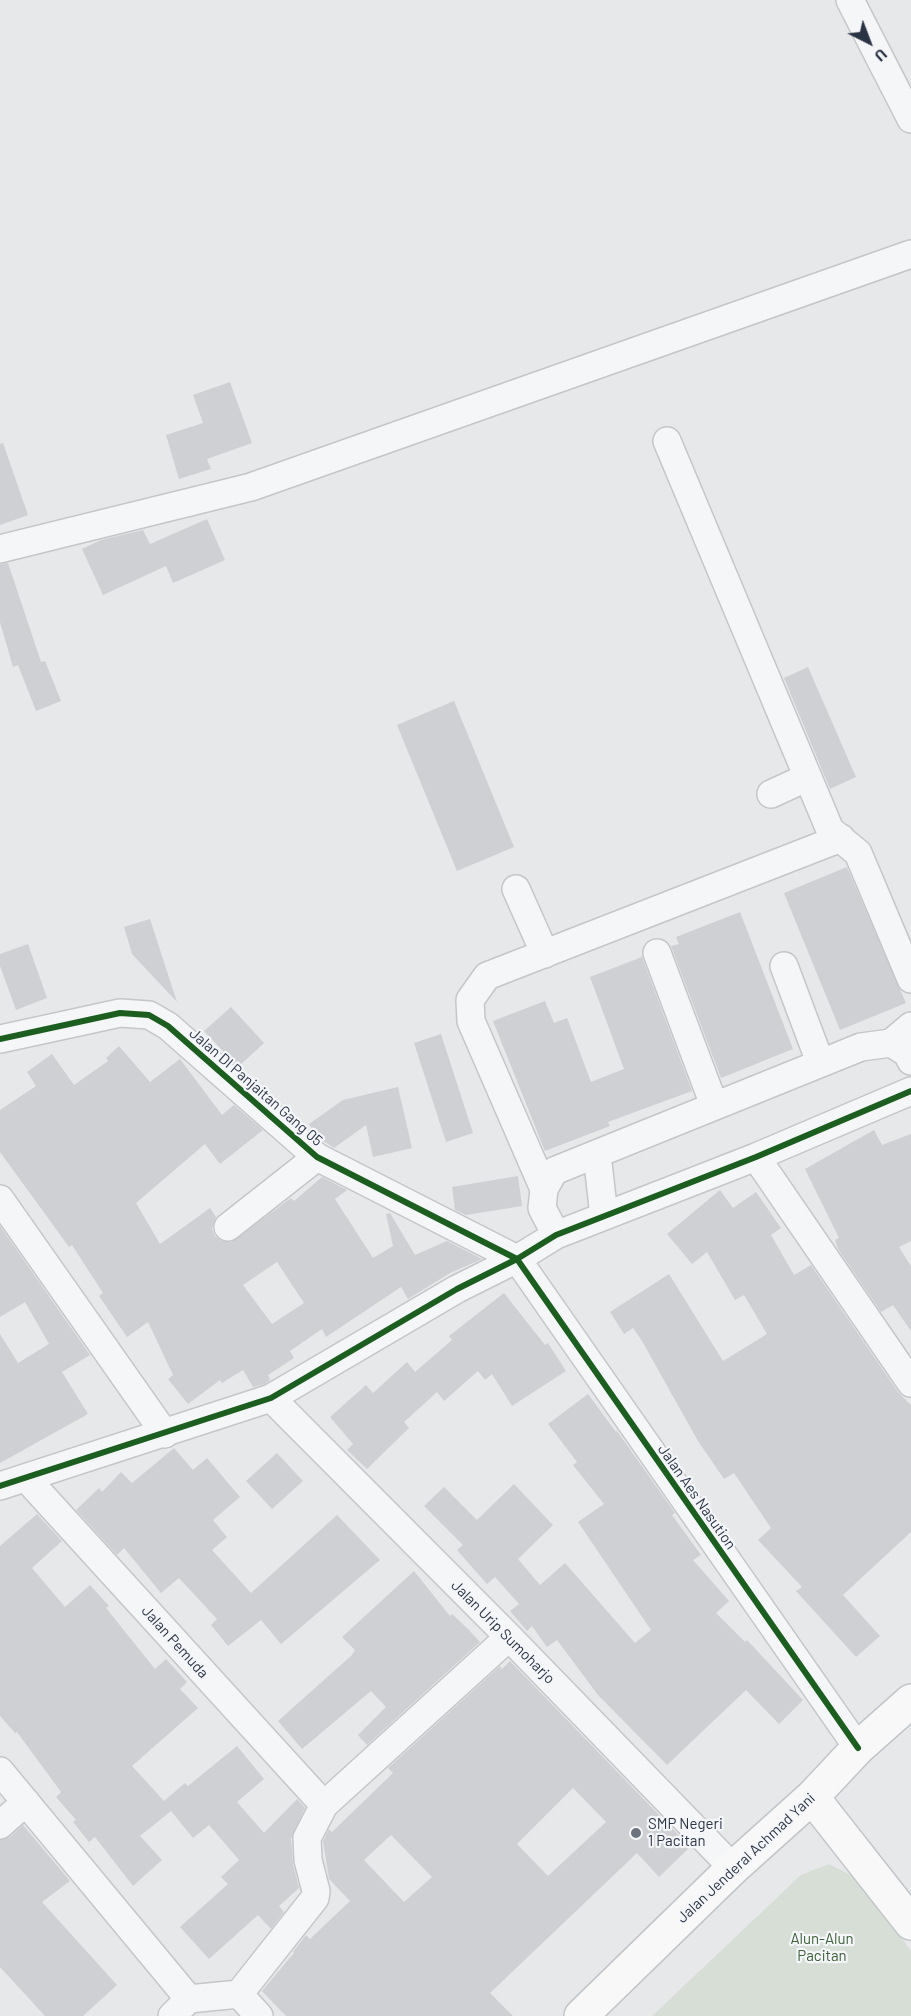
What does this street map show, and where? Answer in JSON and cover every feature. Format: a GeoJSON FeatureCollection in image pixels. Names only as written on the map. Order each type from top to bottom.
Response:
{"type":"FeatureCollection","features":[{"type":"Feature","properties":{"kind":"main road","name":"Jalan Jenderal Achmad Yani"},"geometry":{"type":"LineString","coordinates":[[581,2016],[733,1868],[812,1797],[858,1748],[911,1701]]}},
{"type":"Feature","properties":{"kind":"main road"},"geometry":{"type":"LineString","coordinates":[[812,1797],[911,1923]]}},
{"type":"Feature","properties":{"kind":"street"},"geometry":{"type":"LineString","coordinates":[[850,0],[911,119]]}},
{"type":"Feature","properties":{"kind":"street"},"geometry":{"type":"LineString","coordinates":[[0,549],[250,487],[911,254]]}},
{"type":"Feature","properties":{"kind":"street"},"geometry":{"type":"LineString","coordinates":[[667,441],[830,830],[858,853],[911,980]]}},
{"type":"Feature","properties":{"kind":"street"},"geometry":{"type":"LineString","coordinates":[[771,794],[808,777]]}},
{"type":"Feature","properties":{"kind":"street"},"geometry":{"type":"LineString","coordinates":[[544,1189],[471,1022],[470,1000],[487,976],[841,838]]}},
{"type":"Feature","properties":{"kind":"street"},"geometry":{"type":"LineString","coordinates":[[516,889],[545,954]]}},
{"type":"Feature","properties":{"kind":"street"},"geometry":{"type":"LineString","coordinates":[[657,953],[714,1105]]}},
{"type":"Feature","properties":{"kind":"street"},"geometry":{"type":"LineString","coordinates":[[784,966],[820,1062]]}},
{"type":"Feature","properties":{"kind":"street","name":"Jalan DI Panjaitan Gang 05"},"geometry":{"type":"LineString","coordinates":[[0,1039],[120,1013],[149,1015],[168,1026],[317,1157],[517,1259]]}},
{"type":"Feature","properties":{"kind":"street"},"geometry":{"type":"LineString","coordinates":[[556,1235],[542,1208],[544,1189],[554,1171],[820,1062],[901,1034],[911,1061]]}},
{"type":"Feature","properties":{"kind":"street"},"geometry":{"type":"LineString","coordinates":[[0,1486],[271,1398],[457,1289],[517,1259],[556,1235],[756,1157],[911,1091]]}},
{"type":"Feature","properties":{"kind":"street"},"geometry":{"type":"LineString","coordinates":[[597,1154],[604,1216]]}},
{"type":"Feature","properties":{"kind":"street"},"geometry":{"type":"LineString","coordinates":[[228,1227],[317,1157]]}},
{"type":"Feature","properties":{"kind":"street"},"geometry":{"type":"LineString","coordinates":[[756,1157],[911,1383]]}},
{"type":"Feature","properties":{"kind":"street"},"geometry":{"type":"LineString","coordinates":[[0,1199],[165,1434]]}},
{"type":"Feature","properties":{"kind":"street","name":"Jalan Aes Nasution"},"geometry":{"type":"LineString","coordinates":[[517,1259],[858,1748]]}},
{"type":"Feature","properties":{"kind":"street","name":"Jalan Urip Sumoharjo"},"geometry":{"type":"LineString","coordinates":[[271,1398],[509,1637],[733,1868]]}},
{"type":"Feature","properties":{"kind":"street","name":"Jalan Pemuda"},"geometry":{"type":"LineString","coordinates":[[26,1478],[324,1805]]}},
{"type":"Feature","properties":{"kind":"street"},"geometry":{"type":"LineString","coordinates":[[0,1771],[26,1802],[180,2008],[239,1994],[315,1898],[316,1891],[308,1860],[307,1838],[324,1805],[509,1637]]}},
{"type":"Feature","properties":{"kind":"street"},"geometry":{"type":"LineString","coordinates":[[0,1825],[26,1802]]}},
{"type":"Feature","properties":{"kind":"street"},"geometry":{"type":"LineString","coordinates":[[239,1994],[259,2016]]}},
{"type":"Feature","properties":{"kind":"green space","name":"Alun-Alun Pacitan"},"geometry":{"type":"Polygon","coordinates":[[[829,1864],[858,1879],[911,1951],[911,2016],[652,2016],[801,1875],[829,1864]]]}},
{"type":"Feature","properties":{"kind":"building"},"geometry":{"type":"Polygon","coordinates":[[[230,382],[252,443],[207,459],[211,469],[179,479],[166,435],[203,423],[193,395],[230,382]]]}},
{"type":"Feature","properties":{"kind":"building"},"geometry":{"type":"Polygon","coordinates":[[[3,443],[28,515],[0,525],[0,444],[3,443]]]}},
{"type":"Feature","properties":{"kind":"building"},"geometry":{"type":"Polygon","coordinates":[[[207,519],[225,560],[173,583],[166,566],[103,595],[82,549],[101,540],[143,530],[150,544],[207,519]]]}},
{"type":"Feature","properties":{"kind":"building"},"geometry":{"type":"Polygon","coordinates":[[[8,563],[41,662],[45,661],[61,701],[36,711],[18,665],[13,667],[0,622],[0,564],[8,563]]]}},
{"type":"Feature","properties":{"kind":"building"},"geometry":{"type":"Polygon","coordinates":[[[808,667],[856,777],[830,789],[784,678],[808,667]]]}},
{"type":"Feature","properties":{"kind":"building"},"geometry":{"type":"Polygon","coordinates":[[[454,701],[514,847],[457,871],[397,725],[454,701]]]}},
{"type":"Feature","properties":{"kind":"building"},"geometry":{"type":"Polygon","coordinates":[[[847,867],[906,1003],[840,1030],[784,893],[847,867]]]}},
{"type":"Feature","properties":{"kind":"building"},"geometry":{"type":"Polygon","coordinates":[[[740,912],[793,1049],[721,1078],[671,946],[679,944],[676,937],[740,912]]]}},
{"type":"Feature","properties":{"kind":"building"},"geometry":{"type":"Polygon","coordinates":[[[150,919],[177,1002],[132,954],[124,927],[150,919]]]}},
{"type":"Feature","properties":{"kind":"building"},"geometry":{"type":"Polygon","coordinates":[[[28,944],[47,998],[16,1010],[0,966],[0,954],[28,944]]]}},
{"type":"Feature","properties":{"kind":"building"},"geometry":{"type":"Polygon","coordinates":[[[642,957],[692,1091],[608,1122],[610,1126],[545,1151],[493,1021],[545,1001],[554,1023],[567,1018],[591,1082],[624,1069],[590,977],[642,957]]]}},
{"type":"Feature","properties":{"kind":"building"},"geometry":{"type":"Polygon","coordinates":[[[231,1007],[264,1043],[238,1067],[204,1031],[231,1007]]]}},
{"type":"Feature","properties":{"kind":"building"},"geometry":{"type":"Polygon","coordinates":[[[441,1034],[473,1133],[446,1142],[414,1043],[441,1034]]]}},
{"type":"Feature","properties":{"kind":"building"},"geometry":{"type":"Polygon","coordinates":[[[119,1046],[150,1082],[180,1059],[222,1115],[234,1105],[263,1130],[220,1164],[205,1144],[136,1203],[160,1244],[210,1208],[216,1217],[212,1229],[215,1236],[222,1241],[231,1242],[291,1198],[294,1201],[322,1177],[347,1190],[335,1199],[373,1258],[393,1246],[386,1214],[390,1213],[415,1255],[447,1241],[482,1259],[450,1273],[408,1299],[401,1287],[326,1337],[322,1329],[290,1351],[294,1358],[268,1375],[270,1380],[265,1384],[253,1387],[243,1370],[222,1383],[220,1380],[188,1404],[168,1379],[173,1375],[148,1322],[127,1337],[99,1296],[103,1293],[72,1245],[69,1247],[0,1152],[0,1110],[36,1086],[27,1072],[52,1054],[74,1085],[108,1061],[106,1058],[119,1046]],[[277,1262],[243,1285],[272,1324],[304,1303],[277,1262]]]}},
{"type":"Feature","properties":{"kind":"building"},"geometry":{"type":"Polygon","coordinates":[[[398,1087],[412,1148],[373,1157],[366,1125],[334,1148],[319,1138],[309,1124],[343,1100],[398,1087]]]}},
{"type":"Feature","properties":{"kind":"building"},"geometry":{"type":"Polygon","coordinates":[[[874,1130],[882,1145],[911,1134],[911,1241],[899,1247],[911,1266],[911,1331],[893,1305],[881,1312],[838,1249],[835,1240],[839,1238],[805,1169],[874,1130]]]}},
{"type":"Feature","properties":{"kind":"building"},"geometry":{"type":"Polygon","coordinates":[[[518,1176],[522,1206],[466,1215],[455,1210],[452,1187],[518,1176]]]}},
{"type":"Feature","properties":{"kind":"building"},"geometry":{"type":"Polygon","coordinates":[[[720,1190],[733,1208],[756,1192],[781,1228],[771,1235],[794,1275],[811,1265],[898,1392],[911,1405],[911,1532],[843,1595],[880,1636],[856,1657],[796,1591],[802,1587],[758,1540],[771,1528],[734,1473],[724,1479],[698,1441],[633,1328],[624,1334],[610,1312],[669,1274],[723,1361],[767,1334],[744,1295],[735,1300],[707,1252],[692,1264],[667,1234],[720,1190]]]}},
{"type":"Feature","properties":{"kind":"building"},"geometry":{"type":"Polygon","coordinates":[[[0,1226],[90,1355],[62,1372],[88,1414],[0,1463],[0,1334],[18,1363],[49,1344],[25,1302],[0,1317],[0,1226]]]}},
{"type":"Feature","properties":{"kind":"building"},"geometry":{"type":"Polygon","coordinates":[[[504,1293],[545,1345],[548,1343],[566,1371],[512,1406],[492,1374],[485,1380],[478,1371],[444,1401],[437,1392],[404,1422],[409,1428],[367,1469],[347,1450],[353,1444],[330,1417],[366,1385],[373,1393],[407,1362],[415,1372],[452,1340],[449,1336],[504,1293]]]}},
{"type":"Feature","properties":{"kind":"building"},"geometry":{"type":"Polygon","coordinates":[[[588,1394],[675,1513],[672,1515],[701,1555],[693,1560],[729,1601],[716,1613],[745,1642],[747,1640],[803,1700],[779,1724],[746,1690],[667,1765],[598,1695],[557,1640],[547,1647],[532,1626],[527,1631],[510,1611],[519,1604],[495,1577],[487,1584],[457,1550],[463,1545],[424,1506],[444,1487],[477,1520],[514,1484],[553,1525],[518,1559],[540,1585],[565,1563],[635,1643],[651,1630],[578,1522],[604,1504],[573,1465],[577,1462],[548,1424],[588,1394]]]}},
{"type":"Feature","properties":{"kind":"building"},"geometry":{"type":"Polygon","coordinates":[[[174,1448],[193,1470],[207,1458],[240,1497],[213,1520],[227,1537],[212,1550],[251,1593],[337,1515],[380,1560],[281,1644],[261,1620],[228,1646],[211,1625],[217,1619],[179,1578],[161,1593],[124,1548],[117,1555],[76,1510],[99,1488],[102,1492],[121,1472],[132,1483],[174,1448]]]}},
{"type":"Feature","properties":{"kind":"building"},"geometry":{"type":"Polygon","coordinates":[[[277,1453],[303,1481],[272,1509],[246,1481],[277,1453]]]}},
{"type":"Feature","properties":{"kind":"building"},"geometry":{"type":"Polygon","coordinates":[[[37,1514],[62,1541],[32,1568],[65,1607],[90,1585],[109,1606],[106,1608],[155,1669],[166,1659],[187,1682],[180,1689],[198,1708],[132,1766],[164,1801],[185,1783],[188,1786],[237,1746],[264,1779],[237,1802],[264,1833],[297,1799],[305,1808],[291,1839],[293,1864],[299,1888],[279,1906],[284,1912],[271,1929],[258,1915],[209,1959],[180,1927],[228,1884],[221,1877],[239,1860],[209,1825],[193,1838],[171,1811],[140,1836],[162,1860],[133,1886],[95,1837],[89,1842],[73,1822],[76,1820],[56,1797],[61,1792],[17,1732],[15,1733],[0,1716],[0,1546],[37,1514]]]}},
{"type":"Feature","properties":{"kind":"building"},"geometry":{"type":"Polygon","coordinates":[[[414,1571],[450,1616],[452,1614],[480,1642],[367,1745],[358,1735],[386,1707],[371,1691],[302,1749],[278,1721],[352,1655],[355,1650],[342,1637],[414,1571]]]}},
{"type":"Feature","properties":{"kind":"building","name":"SMP Negeri 1 Pacitan"},"geometry":{"type":"Polygon","coordinates":[[[510,1661],[690,1847],[659,1877],[637,1853],[490,1993],[513,2016],[286,2016],[262,1991],[306,1935],[310,1939],[350,1901],[329,1879],[323,1841],[329,1829],[332,1832],[393,1773],[388,1768],[500,1666],[502,1669],[510,1661]],[[573,1788],[517,1844],[548,1876],[606,1822],[573,1788]],[[391,1835],[364,1860],[404,1902],[432,1877],[391,1835]]]}},
{"type":"Feature","properties":{"kind":"building"},"geometry":{"type":"Polygon","coordinates":[[[23,1825],[70,1881],[42,1902],[117,1985],[83,2016],[45,2016],[0,1967],[0,1840],[10,1837],[23,1825]]]}},
{"type":"Feature","properties":{"kind":"cycle path"},"geometry":{"type":"LineString","coordinates":[[0,1039],[120,1013],[149,1015],[168,1026],[317,1157],[517,1259],[858,1748]]}},
{"type":"Feature","properties":{"kind":"cycle path"},"geometry":{"type":"LineString","coordinates":[[0,1486],[271,1398],[457,1289],[517,1259],[556,1235],[756,1157],[911,1091]]}},
{"type":"Feature","properties":{"kind":"place","name":"SMP Negeri 1 Pacitan"},"geometry":{"type":"Point","coordinates":[636,1833]}}]}
